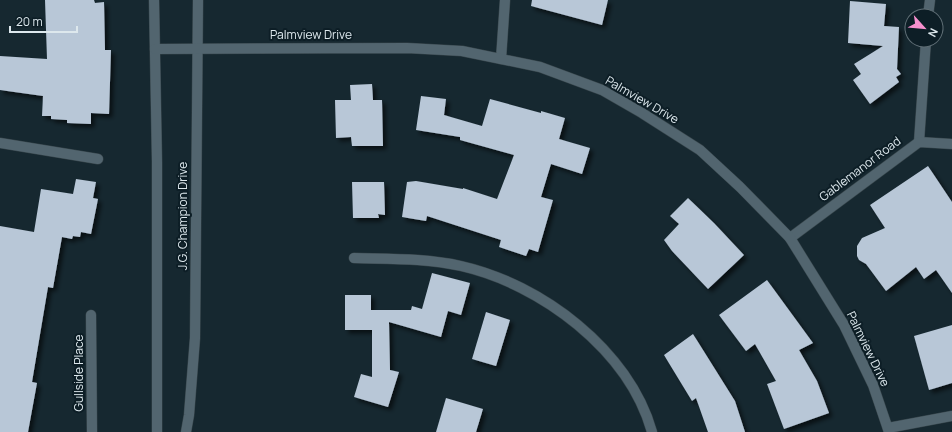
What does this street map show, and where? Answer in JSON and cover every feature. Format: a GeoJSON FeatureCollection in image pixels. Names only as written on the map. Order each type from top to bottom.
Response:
{"type":"FeatureCollection","features":[{"type":"Feature","properties":{"kind":"street"},"geometry":{"type":"LineString","coordinates":[[154,0],[157,162],[157,432]]}},
{"type":"Feature","properties":{"kind":"street","name":"J.G. Champion Drive"},"geometry":{"type":"LineString","coordinates":[[186,432],[189,415],[195,338],[198,0]]}},
{"type":"Feature","properties":{"kind":"street"},"geometry":{"type":"LineString","coordinates":[[501,59],[506,0]]}},
{"type":"Feature","properties":{"kind":"street","name":"Palmview Drive"},"geometry":{"type":"LineString","coordinates":[[155,49],[407,48],[462,51],[540,67],[602,90],[642,113],[700,150],[740,187],[790,238],[844,325],[873,386],[889,430]]}},
{"type":"Feature","properties":{"kind":"street"},"geometry":{"type":"LineString","coordinates":[[919,142],[925,48]]}},
{"type":"Feature","properties":{"kind":"street","name":"Gablemanor Road"},"geometry":{"type":"LineString","coordinates":[[790,238],[919,142],[952,144]]}},
{"type":"Feature","properties":{"kind":"street"},"geometry":{"type":"LineString","coordinates":[[0,143],[98,159]]}},
{"type":"Feature","properties":{"kind":"street"},"geometry":{"type":"LineString","coordinates":[[354,258],[409,259],[435,261],[460,266],[486,273],[509,282],[532,294],[557,309],[580,326],[601,347],[620,369],[636,394],[649,420],[652,432]]}},
{"type":"Feature","properties":{"kind":"street","name":"Gullside Place"},"geometry":{"type":"LineString","coordinates":[[91,315],[92,432]]}},
{"type":"Feature","properties":{"kind":"street"},"geometry":{"type":"LineString","coordinates":[[889,430],[952,416]]}},
{"type":"Feature","properties":{"kind":"building"},"geometry":{"type":"Polygon","coordinates":[[[45,0],[94,0],[95,3],[104,2],[105,50],[111,50],[109,114],[91,113],[91,124],[67,123],[67,120],[51,119],[51,116],[42,116],[43,96],[0,90],[0,56],[47,59],[45,0]]]}},
{"type":"Feature","properties":{"kind":"building"},"geometry":{"type":"Polygon","coordinates":[[[532,0],[608,0],[602,25],[531,6],[532,0]]]}},
{"type":"Feature","properties":{"kind":"building"},"geometry":{"type":"Polygon","coordinates":[[[850,1],[886,4],[884,26],[899,27],[897,69],[901,74],[896,77],[899,82],[870,104],[853,80],[861,74],[854,64],[883,46],[848,43],[850,1]]]}},
{"type":"Feature","properties":{"kind":"building"},"geometry":{"type":"Polygon","coordinates":[[[372,84],[373,100],[382,100],[383,146],[352,146],[351,137],[336,138],[335,100],[351,100],[350,85],[372,84]]]}},
{"type":"Feature","properties":{"kind":"building"},"geometry":{"type":"Polygon","coordinates":[[[421,96],[446,99],[444,115],[482,126],[490,99],[565,118],[559,139],[590,148],[582,174],[551,164],[541,197],[553,200],[538,252],[529,249],[526,256],[499,247],[501,240],[427,216],[426,221],[402,217],[407,182],[416,181],[463,188],[497,199],[514,155],[460,140],[460,137],[416,130],[421,96]]]}},
{"type":"Feature","properties":{"kind":"building"},"geometry":{"type":"Polygon","coordinates":[[[928,166],[952,202],[952,293],[936,270],[924,279],[916,267],[886,291],[866,264],[859,260],[857,256],[857,246],[862,238],[885,228],[870,205],[928,166]]]}},
{"type":"Feature","properties":{"kind":"building"},"geometry":{"type":"Polygon","coordinates":[[[76,179],[96,182],[93,198],[98,199],[91,234],[81,232],[80,237],[73,236],[72,239],[62,237],[53,288],[48,287],[32,382],[37,383],[28,432],[0,432],[0,226],[34,232],[41,189],[73,194],[76,179]]]}},
{"type":"Feature","properties":{"kind":"building"},"geometry":{"type":"Polygon","coordinates":[[[352,182],[384,182],[385,215],[378,214],[379,218],[353,218],[352,182]]]}},
{"type":"Feature","properties":{"kind":"building"},"geometry":{"type":"Polygon","coordinates":[[[688,198],[744,255],[708,289],[672,251],[664,240],[679,224],[670,216],[688,198]]]}},
{"type":"Feature","properties":{"kind":"building"},"geometry":{"type":"Polygon","coordinates":[[[432,273],[470,283],[461,315],[448,311],[441,337],[389,322],[390,370],[399,372],[388,407],[354,397],[361,374],[372,377],[372,330],[345,330],[345,295],[371,295],[371,310],[411,310],[412,306],[422,309],[432,273]]]}},
{"type":"Feature","properties":{"kind":"building"},"geometry":{"type":"Polygon","coordinates":[[[767,280],[813,343],[799,350],[817,381],[829,413],[784,429],[767,384],[776,381],[755,344],[746,351],[719,315],[767,280]]]}},
{"type":"Feature","properties":{"kind":"building"},"geometry":{"type":"Polygon","coordinates":[[[486,312],[510,320],[496,366],[472,359],[486,312]]]}},
{"type":"Feature","properties":{"kind":"building"},"geometry":{"type":"Polygon","coordinates":[[[952,325],[952,383],[929,390],[914,336],[952,325]]]}},
{"type":"Feature","properties":{"kind":"building"},"geometry":{"type":"Polygon","coordinates":[[[693,334],[735,401],[745,432],[708,432],[696,398],[692,401],[664,355],[693,334]]]}},
{"type":"Feature","properties":{"kind":"building"},"geometry":{"type":"Polygon","coordinates":[[[446,398],[483,409],[476,432],[436,432],[446,398]]]}}]}
